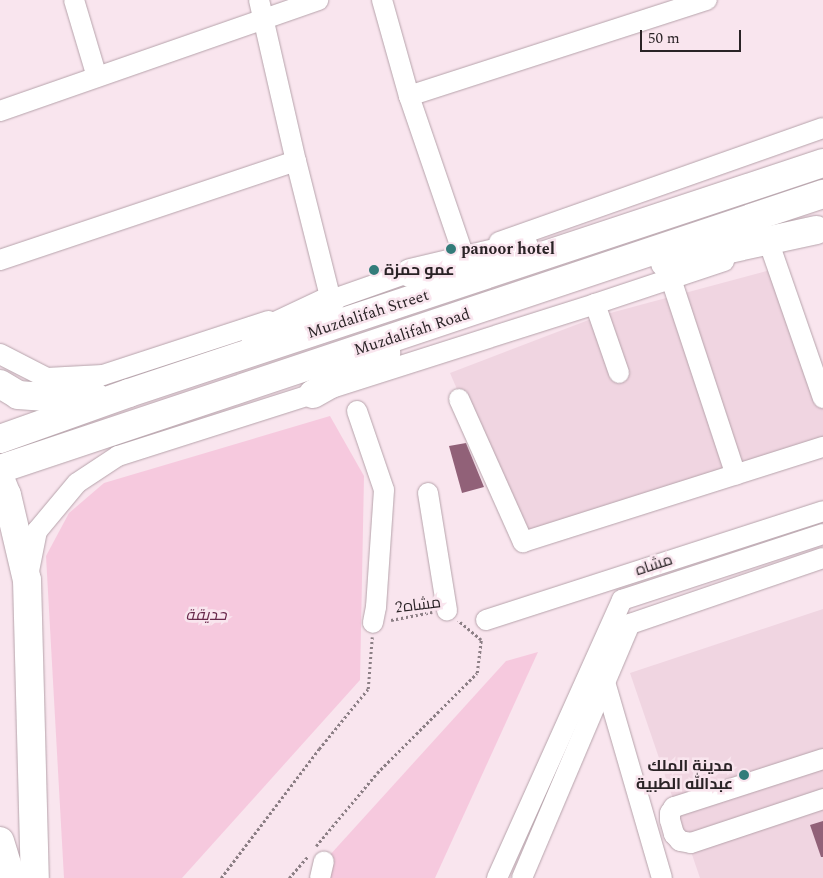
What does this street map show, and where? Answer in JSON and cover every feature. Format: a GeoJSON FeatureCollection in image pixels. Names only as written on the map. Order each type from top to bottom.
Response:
{"type":"FeatureCollection","features":[{"type":"Feature","properties":{"kind":"highway","name":"Muzdalifah Street"},"geometry":{"type":"LineString","coordinates":[[4,442],[129,393],[823,163]]}},
{"type":"Feature","properties":{"kind":"highway","name":"Muzdalifah Road"},"geometry":{"type":"LineString","coordinates":[[12,465],[823,194]]}},
{"type":"Feature","properties":{"kind":"highway"},"geometry":{"type":"LineString","coordinates":[[410,273],[708,202]]}},
{"type":"Feature","properties":{"kind":"highway"},"geometry":{"type":"LineString","coordinates":[[479,309],[595,279],[820,229]]}},
{"type":"Feature","properties":{"kind":"highway"},"geometry":{"type":"LineString","coordinates":[[0,384],[18,395],[60,398],[129,393],[331,300]]}},
{"type":"Feature","properties":{"kind":"highway"},"geometry":{"type":"LineString","coordinates":[[313,394],[443,321]]}},
{"type":"Feature","properties":{"kind":"highway"},"geometry":{"type":"LineString","coordinates":[[4,442],[4,459],[12,465]]}},
{"type":"Feature","properties":{"kind":"highway"},"geometry":{"type":"LineString","coordinates":[[0,478],[7,495],[27,580],[35,878]]}},
{"type":"Feature","properties":{"kind":"highway"},"geometry":{"type":"LineString","coordinates":[[0,842],[11,878]]}},
{"type":"Feature","properties":{"kind":"street"},"geometry":{"type":"LineString","coordinates":[[74,0],[97,77]]}},
{"type":"Feature","properties":{"kind":"street"},"geometry":{"type":"LineString","coordinates":[[0,111],[97,77],[261,10],[318,0]]}},
{"type":"Feature","properties":{"kind":"street"},"geometry":{"type":"LineString","coordinates":[[382,0],[409,96],[464,254]]}},
{"type":"Feature","properties":{"kind":"street"},"geometry":{"type":"LineString","coordinates":[[409,96],[707,0]]}},
{"type":"Feature","properties":{"kind":"street"},"geometry":{"type":"LineString","coordinates":[[261,10],[296,162],[331,300]]}},
{"type":"Feature","properties":{"kind":"street"},"geometry":{"type":"LineString","coordinates":[[0,354],[47,378],[103,375],[410,273],[823,128]]}},
{"type":"Feature","properties":{"kind":"street"},"geometry":{"type":"LineString","coordinates":[[0,260],[296,162]]}},
{"type":"Feature","properties":{"kind":"street"},"geometry":{"type":"LineString","coordinates":[[27,580],[38,532],[76,483],[118,456],[596,304],[820,229]]}},
{"type":"Feature","properties":{"kind":"street"},"geometry":{"type":"LineString","coordinates":[[770,246],[823,398]]}},
{"type":"Feature","properties":{"kind":"street"},"geometry":{"type":"LineString","coordinates":[[671,279],[736,474]]}},
{"type":"Feature","properties":{"kind":"street"},"geometry":{"type":"LineString","coordinates":[[596,304],[619,373]]}},
{"type":"Feature","properties":{"kind":"street"},"geometry":{"type":"LineString","coordinates":[[459,399],[523,542],[823,446]]}},
{"type":"Feature","properties":{"kind":"street"},"geometry":{"type":"LineString","coordinates":[[357,411],[384,490],[376,607],[373,623]]}},
{"type":"Feature","properties":{"kind":"street"},"geometry":{"type":"LineString","coordinates":[[428,494],[447,610]]}},
{"type":"Feature","properties":{"kind":"street","name":"مشاه"},"geometry":{"type":"LineString","coordinates":[[486,620],[823,511]]}},
{"type":"Feature","properties":{"kind":"street"},"geometry":{"type":"LineString","coordinates":[[497,878],[622,600],[823,534]]}},
{"type":"Feature","properties":{"kind":"street"},"geometry":{"type":"LineString","coordinates":[[522,878],[630,624],[823,558]]}},
{"type":"Feature","properties":{"kind":"street"},"geometry":{"type":"LineString","coordinates":[[605,682],[662,878]]}},
{"type":"Feature","properties":{"kind":"street"},"geometry":{"type":"LineString","coordinates":[[823,759],[674,808],[670,813],[670,820],[674,834],[680,841],[692,843],[823,800]]}},
{"type":"Feature","properties":{"kind":"path","name":"مشاه2"},"geometry":{"type":"LineString","coordinates":[[222,878],[319,749],[368,689],[373,623],[447,610],[481,640],[477,673],[377,773],[317,861],[289,878]]}},
{"type":"Feature","properties":{"kind":"shaded area"},"geometry":{"type":"Polygon","coordinates":[[[778,268],[823,398],[823,447],[523,542],[450,373],[599,316],[778,268]]]}},
{"type":"Feature","properties":{"kind":"shaded area","name":"مدينة الملك عبدالله الطبية"},"geometry":{"type":"Polygon","coordinates":[[[823,609],[823,878],[700,878],[630,673],[823,609]]]}},
{"type":"Feature","properties":{"kind":"green space","name":"حديقة"},"geometry":{"type":"Polygon","coordinates":[[[330,416],[364,476],[360,680],[182,878],[64,878],[46,556],[69,513],[104,483],[330,416]]]}},
{"type":"Feature","properties":{"kind":"green space"},"geometry":{"type":"Polygon","coordinates":[[[538,652],[435,878],[309,878],[506,661],[538,652]]]}},
{"type":"Feature","properties":{"kind":"building"},"geometry":{"type":"Polygon","coordinates":[[[466,443],[484,487],[462,493],[449,446],[466,443]]]}},
{"type":"Feature","properties":{"kind":"building"},"geometry":{"type":"Polygon","coordinates":[[[823,821],[823,857],[821,857],[810,825],[823,821]]]}},
{"type":"Feature","properties":{"kind":"place","name":"panoor hotel"},"geometry":{"type":"Point","coordinates":[451,249]}},
{"type":"Feature","properties":{"kind":"place","name":"عمو حمزة"},"geometry":{"type":"Point","coordinates":[374,270]}},
{"type":"Feature","properties":{"kind":"place","name":"مدينة الملك عبدالله الطبية"},"geometry":{"type":"Point","coordinates":[744,775]}}]}
